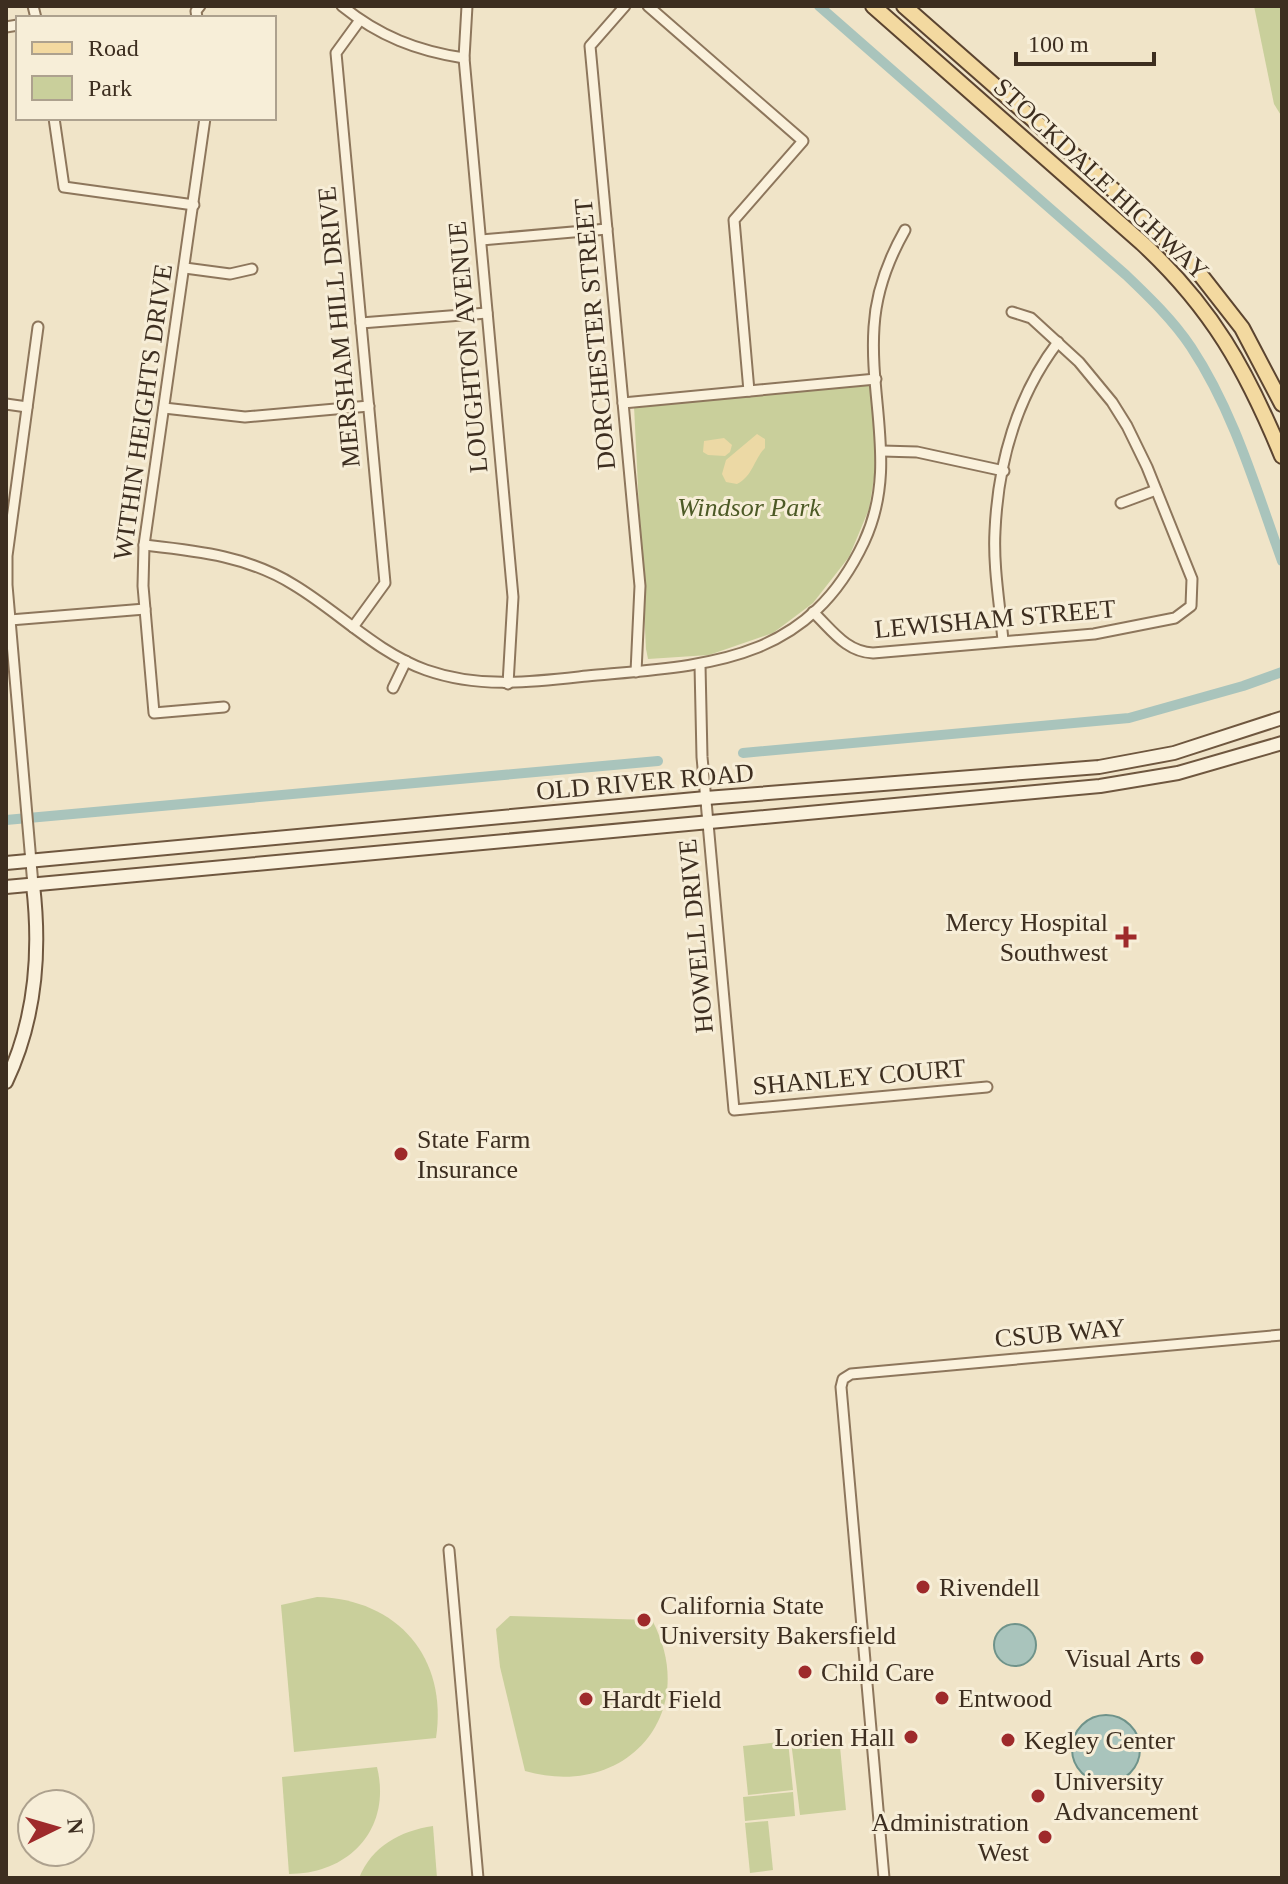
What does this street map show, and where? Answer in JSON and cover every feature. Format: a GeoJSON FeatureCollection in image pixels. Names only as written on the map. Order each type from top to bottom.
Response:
{"type":"FeatureCollection","features":[{"type":"Feature","properties":{"kind":"main road","name":"STOCKDALE HIGHWAY"},"geometry":{"type":"LineString","coordinates":[[873,6],[1171,271],[1214,322],[1239,361],[1282,456]]}},
{"type":"Feature","properties":{"kind":"main road"},"geometry":{"type":"LineString","coordinates":[[886,6],[943,54],[952,58],[958,55]]}},
{"type":"Feature","properties":{"kind":"main road","name":"STOCKDALE HIGHWAY"},"geometry":{"type":"LineString","coordinates":[[904,6],[1129,204],[1192,264],[1242,328],[1282,404]]}},
{"type":"Feature","properties":{"kind":"main road"},"geometry":{"type":"LineString","coordinates":[[1260,402],[1275,416],[1282,432]]}},
{"type":"Feature","properties":{"kind":"main road","name":"OLD RIVER ROAD"},"geometry":{"type":"LineString","coordinates":[[6,863],[706,798],[1099,767],[1174,753],[1282,718]]}},
{"type":"Feature","properties":{"kind":"main road","name":"OLD RIVER ROAD"},"geometry":{"type":"LineString","coordinates":[[6,887],[1139,781],[1217,764],[1282,743]]}},
{"type":"Feature","properties":{"kind":"main road"},"geometry":{"type":"LineString","coordinates":[[964,799],[974,785],[1025,781],[1042,772]]}},
{"type":"Feature","properties":{"kind":"main road"},"geometry":{"type":"LineString","coordinates":[[6,1082],[20,1048],[33,997],[38,941],[33,885]]}},
{"type":"Feature","properties":{"kind":"street"},"geometry":{"type":"LineString","coordinates":[[342,6],[360,20],[409,46],[464,58]]}},
{"type":"Feature","properties":{"kind":"street","name":"LOUGHTON AVENUE"},"geometry":{"type":"LineString","coordinates":[[467,6],[464,58],[513,597],[508,684]]}},
{"type":"Feature","properties":{"kind":"street","name":"DORCHESTER STREET"},"geometry":{"type":"LineString","coordinates":[[625,6],[590,46],[640,586],[636,672]]}},
{"type":"Feature","properties":{"kind":"street"},"geometry":{"type":"LineString","coordinates":[[648,6],[803,141],[734,220],[749,391]]}},
{"type":"Feature","properties":{"kind":"street","name":"MERSHAM HILL DRIVE"},"geometry":{"type":"LineString","coordinates":[[353,627],[385,583],[336,53],[360,20]]}},
{"type":"Feature","properties":{"kind":"street"},"geometry":{"type":"LineString","coordinates":[[54,120],[64,187],[194,205]]}},
{"type":"Feature","properties":{"kind":"street","name":"WITHIN HEIGHTS DRIVE"},"geometry":{"type":"LineString","coordinates":[[205,120],[144,545],[145,609],[154,713],[224,707]]}},
{"type":"Feature","properties":{"kind":"street"},"geometry":{"type":"LineString","coordinates":[[481,240],[607,229]]}},
{"type":"Feature","properties":{"kind":"street"},"geometry":{"type":"LineString","coordinates":[[144,545],[221,555],[259,566],[297,586],[406,661],[465,681],[508,684],[700,665],[759,648],[813,612],[844,577],[865,539],[877,500],[882,451],[874,349],[876,305],[888,263],[905,230]]}},
{"type":"Feature","properties":{"kind":"street"},"geometry":{"type":"LineString","coordinates":[[185,268],[230,274],[252,269]]}},
{"type":"Feature","properties":{"kind":"street"},"geometry":{"type":"LineString","coordinates":[[1012,312],[1031,318],[1079,362],[1112,402],[1138,446],[1156,490],[1121,503]]}},
{"type":"Feature","properties":{"kind":"street"},"geometry":{"type":"LineString","coordinates":[[361,323],[487,313]]}},
{"type":"Feature","properties":{"kind":"street"},"geometry":{"type":"LineString","coordinates":[[33,885],[7,556],[38,327]]}},
{"type":"Feature","properties":{"kind":"street"},"geometry":{"type":"LineString","coordinates":[[1003,641],[995,532],[1004,471],[1020,406],[1041,365],[1058,342]]}},
{"type":"Feature","properties":{"kind":"street"},"geometry":{"type":"LineString","coordinates":[[623,403],[876,379]]}},
{"type":"Feature","properties":{"kind":"street"},"geometry":{"type":"LineString","coordinates":[[6,404],[27,407]]}},
{"type":"Feature","properties":{"kind":"street"},"geometry":{"type":"LineString","coordinates":[[164,408],[245,417],[369,406]]}},
{"type":"Feature","properties":{"kind":"street"},"geometry":{"type":"LineString","coordinates":[[882,451],[917,452],[1004,471]]}},
{"type":"Feature","properties":{"kind":"street","name":"LEWISHAM STREET"},"geometry":{"type":"LineString","coordinates":[[813,612],[848,646],[859,652],[1127,629],[1175,618],[1191,606],[1192,579],[1156,490]]}},
{"type":"Feature","properties":{"kind":"street"},"geometry":{"type":"LineString","coordinates":[[10,620],[145,609]]}},
{"type":"Feature","properties":{"kind":"street"},"geometry":{"type":"LineString","coordinates":[[393,688],[406,661]]}},
{"type":"Feature","properties":{"kind":"street","name":"HOWELL DRIVE"},"geometry":{"type":"LineString","coordinates":[[700,665],[702,757],[734,1110]]}},
{"type":"Feature","properties":{"kind":"street"},"geometry":{"type":"LineString","coordinates":[[6,722],[19,721]]}},
{"type":"Feature","properties":{"kind":"street","name":"SHANLEY COURT"},"geometry":{"type":"LineString","coordinates":[[734,1110],[987,1087]]}},
{"type":"Feature","properties":{"kind":"street","name":"CSUB WAY"},"geometry":{"type":"LineString","coordinates":[[884,1878],[841,1387],[843,1379],[851,1374],[1282,1335]]}},
{"type":"Feature","properties":{"kind":"street"},"geometry":{"type":"LineString","coordinates":[[449,1550],[478,1878]]}},
{"type":"Feature","properties":{"kind":"green space"},"geometry":{"type":"Polygon","coordinates":[[[1254,6],[1282,6],[1282,117],[1274,104],[1254,6]]]}},
{"type":"Feature","properties":{"kind":"green space","name":"Windsor Park"},"geometry":{"type":"Polygon","coordinates":[[[872,385],[877,459],[869,509],[849,557],[813,603],[773,633],[709,655],[648,659],[634,406],[872,385]]]}},
{"type":"Feature","properties":{"kind":"green space"},"geometry":{"type":"Polygon","coordinates":[[[317,1597],[346,1600],[371,1609],[393,1621],[411,1638],[425,1659],[434,1682],[438,1709],[436,1738],[294,1752],[281,1605],[317,1597]]]}},
{"type":"Feature","properties":{"kind":"green space","name":"Hardt Field"},"geometry":{"type":"Polygon","coordinates":[[[510,1616],[652,1620],[665,1655],[667,1687],[660,1717],[645,1742],[622,1761],[594,1773],[561,1777],[525,1771],[500,1667],[496,1629],[510,1616]]]}},
{"type":"Feature","properties":{"kind":"green space"},"geometry":{"type":"Polygon","coordinates":[[[839,1736],[846,1810],[800,1815],[791,1741],[839,1736]]]}},
{"type":"Feature","properties":{"kind":"green space"},"geometry":{"type":"Polygon","coordinates":[[[788,1741],[793,1790],[748,1795],[743,1746],[788,1741]]]}},
{"type":"Feature","properties":{"kind":"green space"},"geometry":{"type":"Polygon","coordinates":[[[377,1767],[380,1789],[378,1809],[372,1828],[362,1843],[331,1866],[289,1874],[282,1777],[377,1767]]]}},
{"type":"Feature","properties":{"kind":"green space"},"geometry":{"type":"Polygon","coordinates":[[[793,1792],[795,1816],[745,1821],[743,1797],[793,1792]]]}},
{"type":"Feature","properties":{"kind":"green space"},"geometry":{"type":"Polygon","coordinates":[[[768,1821],[773,1870],[750,1873],[745,1823],[768,1821]]]}},
{"type":"Feature","properties":{"kind":"green space"},"geometry":{"type":"Polygon","coordinates":[[[433,1826],[437,1878],[359,1878],[371,1857],[388,1842],[433,1826]]]}},
{"type":"Feature","properties":{"kind":"sand"},"geometry":{"type":"Polygon","coordinates":[[[757,434],[765,439],[765,448],[750,472],[737,484],[726,482],[722,474],[726,460],[757,434]]]}},
{"type":"Feature","properties":{"kind":"sand"},"geometry":{"type":"Polygon","coordinates":[[[724,438],[732,445],[725,456],[703,452],[704,441],[724,438]]]}},
{"type":"Feature","properties":{"kind":"water"},"geometry":{"type":"Polygon","coordinates":[[[1015,1624],[1030,1630],[1036,1645],[1030,1660],[1015,1666],[1000,1660],[994,1645],[1000,1630],[1015,1624]]]}},
{"type":"Feature","properties":{"kind":"water"},"geometry":{"type":"Polygon","coordinates":[[[1106,1715],[1130,1725],[1140,1749],[1130,1773],[1106,1783],[1082,1773],[1072,1749],[1082,1725],[1106,1715]]]}},
{"type":"Feature","properties":{"kind":"waterway"},"geometry":{"type":"LineString","coordinates":[[819,6],[1126,275],[1176,327],[1206,372],[1232,424],[1282,561]]}},
{"type":"Feature","properties":{"kind":"waterway"},"geometry":{"type":"LineString","coordinates":[[743,753],[1129,718],[1282,672]]}},
{"type":"Feature","properties":{"kind":"waterway"},"geometry":{"type":"LineString","coordinates":[[6,820],[658,761]]}},
{"type":"Feature","properties":{"kind":"place","name":"Mercy Hospital Southwest"},"geometry":{"type":"Point","coordinates":[1126,937]}},
{"type":"Feature","properties":{"kind":"place","name":"State Farm Insurance"},"geometry":{"type":"Point","coordinates":[401,1154]}},
{"type":"Feature","properties":{"kind":"place","name":"Rivendell"},"geometry":{"type":"Point","coordinates":[923,1587]}},
{"type":"Feature","properties":{"kind":"place","name":"California State University Bakersfield"},"geometry":{"type":"Point","coordinates":[644,1620]}},
{"type":"Feature","properties":{"kind":"place","name":"Visual Arts"},"geometry":{"type":"Point","coordinates":[1197,1658]}},
{"type":"Feature","properties":{"kind":"place","name":"Child Care"},"geometry":{"type":"Point","coordinates":[805,1672]}},
{"type":"Feature","properties":{"kind":"place","name":"Entwood"},"geometry":{"type":"Point","coordinates":[942,1698]}},
{"type":"Feature","properties":{"kind":"place","name":"Hardt Field"},"geometry":{"type":"Point","coordinates":[586,1699]}},
{"type":"Feature","properties":{"kind":"place","name":"Lorien Hall"},"geometry":{"type":"Point","coordinates":[911,1737]}},
{"type":"Feature","properties":{"kind":"place","name":"Kegley Center"},"geometry":{"type":"Point","coordinates":[1008,1740]}},
{"type":"Feature","properties":{"kind":"place","name":"University Advancement"},"geometry":{"type":"Point","coordinates":[1038,1796]}},
{"type":"Feature","properties":{"kind":"place","name":"Administration West"},"geometry":{"type":"Point","coordinates":[1045,1837]}}]}
